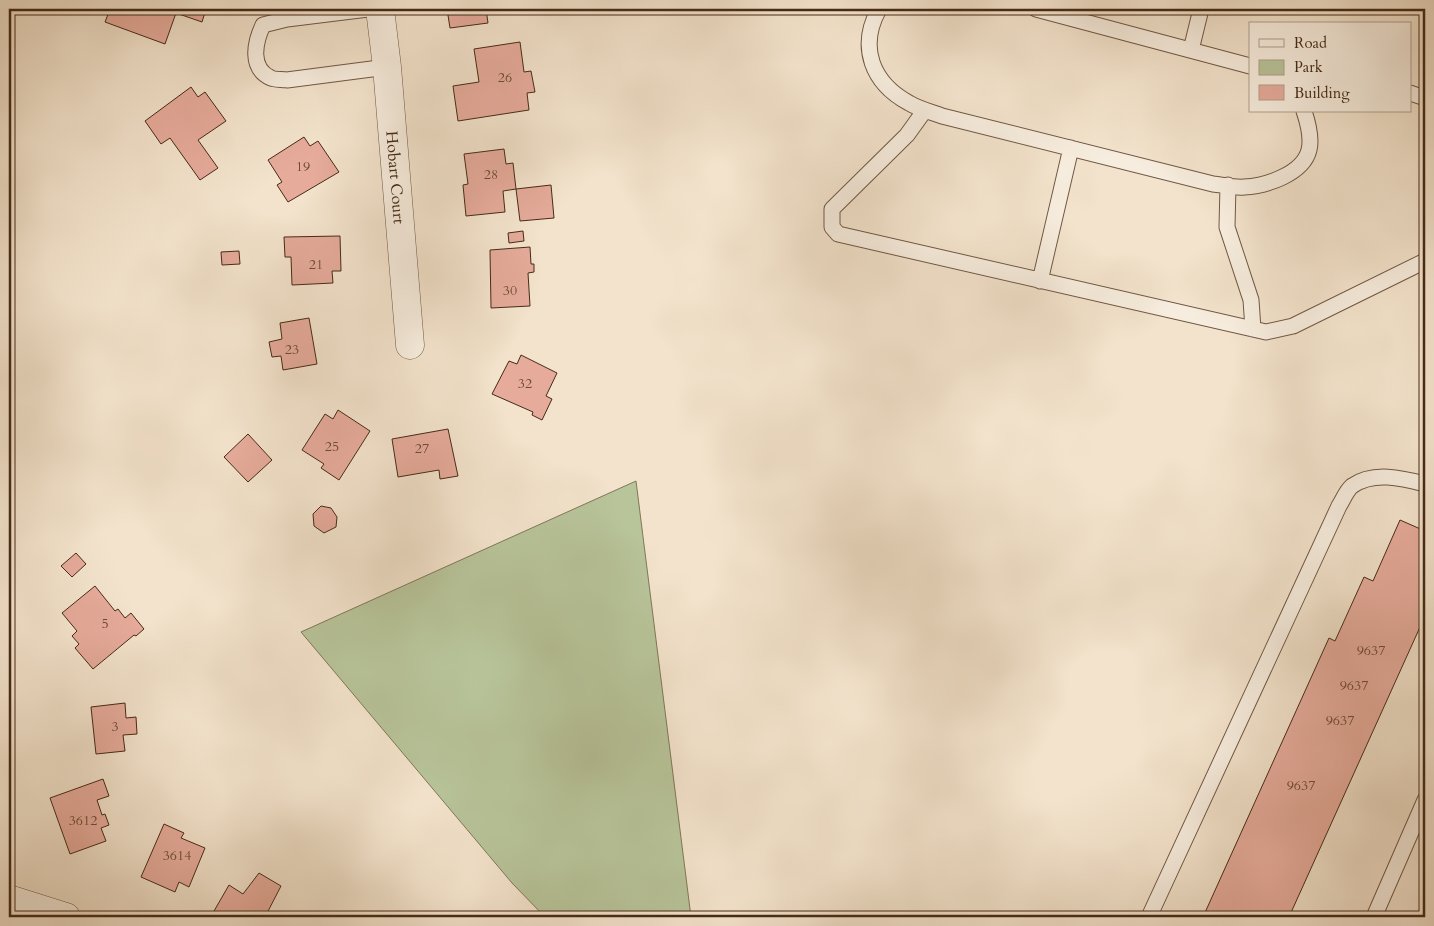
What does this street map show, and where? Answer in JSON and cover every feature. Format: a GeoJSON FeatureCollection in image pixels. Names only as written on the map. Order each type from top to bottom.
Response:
{"type":"FeatureCollection","features":[{"type":"Feature","properties":{"kind":"street","name":"Hobart Court"},"geometry":{"type":"LineString","coordinates":[[380,9],[387,67],[410,345]]}},
{"type":"Feature","properties":{"kind":"street"},"geometry":{"type":"LineString","coordinates":[[9,899],[66,917]]}},
{"type":"Feature","properties":{"kind":"lane"},"geometry":{"type":"LineString","coordinates":[[368,9],[287,19],[264,26],[255,42],[255,57],[262,70],[271,78],[287,80],[387,67]]}},
{"type":"Feature","properties":{"kind":"lane"},"geometry":{"type":"LineString","coordinates":[[879,9],[868,38],[868,56],[874,70],[886,86],[910,104],[942,116],[1071,148],[1228,185],[1243,187],[1264,184],[1279,179],[1296,168],[1309,150],[1308,126],[1304,112]]}},
{"type":"Feature","properties":{"kind":"lane"},"geometry":{"type":"LineString","coordinates":[[1036,9],[1249,66]]}},
{"type":"Feature","properties":{"kind":"lane"},"geometry":{"type":"LineString","coordinates":[[1191,50],[1201,9]]}},
{"type":"Feature","properties":{"kind":"lane"},"geometry":{"type":"LineString","coordinates":[[1412,94],[1425,98]]}},
{"type":"Feature","properties":{"kind":"lane"},"geometry":{"type":"LineString","coordinates":[[925,110],[907,136],[832,210],[832,227],[838,234],[844,238],[1266,332],[1293,326],[1425,261]]}},
{"type":"Feature","properties":{"kind":"lane"},"geometry":{"type":"LineString","coordinates":[[1040,282],[1071,148]]}},
{"type":"Feature","properties":{"kind":"lane"},"geometry":{"type":"LineString","coordinates":[[1228,185],[1227,227],[1251,300],[1254,329]]}},
{"type":"Feature","properties":{"kind":"lane"},"geometry":{"type":"LineString","coordinates":[[1149,917],[1339,506],[1350,487],[1364,480],[1378,477],[1404,478],[1425,484]]}},
{"type":"Feature","properties":{"kind":"lane"},"geometry":{"type":"LineString","coordinates":[[1374,917],[1425,800]]}},
{"type":"Feature","properties":{"kind":"green space"},"geometry":{"type":"Polygon","coordinates":[[[636,481],[691,917],[545,917],[512,883],[301,632],[636,481]]]}},
{"type":"Feature","properties":{"kind":"building"},"geometry":{"type":"Polygon","coordinates":[[[110,9],[206,9],[202,22],[176,13],[165,44],[105,22],[110,9]]]}},
{"type":"Feature","properties":{"kind":"building"},"geometry":{"type":"Polygon","coordinates":[[[447,9],[486,9],[488,23],[450,28],[447,9]]]}},
{"type":"Feature","properties":{"kind":"building"},"geometry":{"type":"Polygon","coordinates":[[[520,42],[524,72],[531,71],[535,92],[527,93],[529,110],[458,121],[453,86],[479,82],[474,49],[520,42]]]}},
{"type":"Feature","properties":{"kind":"building"},"geometry":{"type":"Polygon","coordinates":[[[191,87],[198,97],[205,92],[226,121],[198,140],[218,168],[200,180],[170,138],[161,144],[145,121],[191,87]]]}},
{"type":"Feature","properties":{"kind":"building"},"geometry":{"type":"Polygon","coordinates":[[[304,137],[310,146],[318,141],[339,172],[288,202],[277,185],[282,182],[268,160],[304,137]]]}},
{"type":"Feature","properties":{"kind":"building"},"geometry":{"type":"Polygon","coordinates":[[[504,149],[506,164],[513,163],[516,189],[503,191],[505,212],[466,216],[463,185],[468,184],[464,154],[504,149]]]}},
{"type":"Feature","properties":{"kind":"building"},"geometry":{"type":"Polygon","coordinates":[[[551,185],[554,218],[520,221],[516,189],[551,185]]]}},
{"type":"Feature","properties":{"kind":"building"},"geometry":{"type":"Polygon","coordinates":[[[523,231],[524,241],[509,243],[508,233],[523,231]]]}},
{"type":"Feature","properties":{"kind":"building"},"geometry":{"type":"Polygon","coordinates":[[[340,236],[341,271],[332,271],[333,283],[292,285],[291,257],[285,257],[284,237],[340,236]]]}},
{"type":"Feature","properties":{"kind":"building"},"geometry":{"type":"Polygon","coordinates":[[[530,247],[531,264],[534,264],[534,272],[528,273],[530,306],[491,308],[490,250],[530,247]]]}},
{"type":"Feature","properties":{"kind":"building"},"geometry":{"type":"Polygon","coordinates":[[[239,251],[240,264],[222,265],[221,252],[239,251]]]}},
{"type":"Feature","properties":{"kind":"building"},"geometry":{"type":"Polygon","coordinates":[[[309,318],[317,364],[283,370],[281,356],[272,357],[269,342],[282,339],[280,323],[309,318]]]}},
{"type":"Feature","properties":{"kind":"building"},"geometry":{"type":"Polygon","coordinates":[[[521,355],[557,373],[546,396],[552,399],[542,420],[532,415],[533,412],[492,394],[509,361],[517,364],[521,355]]]}},
{"type":"Feature","properties":{"kind":"building"},"geometry":{"type":"Polygon","coordinates":[[[338,410],[370,431],[339,480],[321,468],[324,464],[302,450],[325,414],[333,419],[338,410]]]}},
{"type":"Feature","properties":{"kind":"building"},"geometry":{"type":"Polygon","coordinates":[[[448,429],[458,476],[440,479],[439,470],[398,477],[392,439],[448,429]]]}},
{"type":"Feature","properties":{"kind":"building"},"geometry":{"type":"Polygon","coordinates":[[[248,434],[272,460],[248,482],[224,457],[248,434]]]}},
{"type":"Feature","properties":{"kind":"building"},"geometry":{"type":"Polygon","coordinates":[[[321,506],[331,508],[337,517],[336,527],[324,533],[314,526],[313,514],[321,506]]]}},
{"type":"Feature","properties":{"kind":"building"},"geometry":{"type":"Polygon","coordinates":[[[1400,520],[1425,531],[1425,616],[1289,917],[1203,917],[1329,638],[1335,641],[1364,577],[1373,581],[1400,520]]]}},
{"type":"Feature","properties":{"kind":"building"},"geometry":{"type":"Polygon","coordinates":[[[76,553],[86,564],[72,577],[61,566],[76,553]]]}},
{"type":"Feature","properties":{"kind":"building"},"geometry":{"type":"Polygon","coordinates":[[[95,586],[115,611],[118,609],[125,618],[131,613],[144,629],[93,669],[75,648],[79,644],[72,636],[77,631],[62,613],[95,586]]]}},
{"type":"Feature","properties":{"kind":"building"},"geometry":{"type":"Polygon","coordinates":[[[9,588],[12,614],[9,615],[9,588]]]}},
{"type":"Feature","properties":{"kind":"building"},"geometry":{"type":"Polygon","coordinates":[[[125,703],[126,718],[136,717],[137,734],[123,735],[125,751],[96,754],[91,707],[125,703]]]}},
{"type":"Feature","properties":{"kind":"building"},"geometry":{"type":"Polygon","coordinates":[[[103,779],[109,796],[97,800],[102,815],[105,814],[109,825],[101,828],[106,841],[70,854],[50,798],[103,779]]]}},
{"type":"Feature","properties":{"kind":"building"},"geometry":{"type":"Polygon","coordinates":[[[164,824],[184,833],[181,838],[205,848],[189,887],[179,882],[175,892],[141,877],[164,824]]]}},
{"type":"Feature","properties":{"kind":"building"},"geometry":{"type":"Polygon","coordinates":[[[259,873],[281,886],[265,917],[224,917],[214,911],[229,885],[243,894],[259,873]]]}}]}
